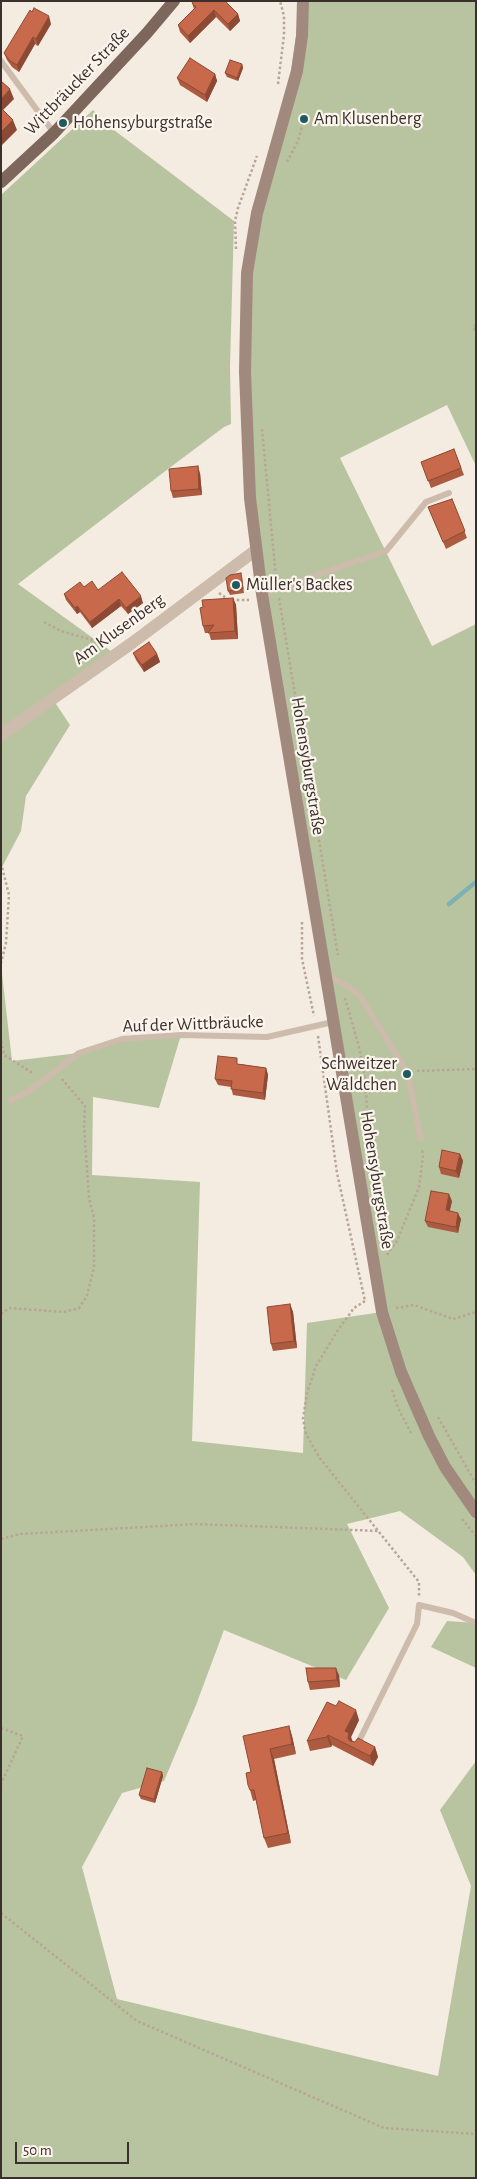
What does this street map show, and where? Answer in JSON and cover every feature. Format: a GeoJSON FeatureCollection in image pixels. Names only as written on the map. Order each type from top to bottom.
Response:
{"type":"FeatureCollection","features":[{"type":"Feature","properties":{"kind":"main road","name":"Wittbräucker Straße"},"geometry":{"type":"LineString","coordinates":[[1,182],[54,133],[148,33],[174,1]]}},
{"type":"Feature","properties":{"kind":"main road","name":"Hohensyburgstraße"},"geometry":{"type":"LineString","coordinates":[[302,2],[302,36],[297,72],[257,213],[247,273],[245,310],[250,498],[263,597],[378,1292],[390,1339],[414,1403],[445,1467],[476,1512]]}},
{"type":"Feature","properties":{"kind":"street","name":"Am Klusenberg"},"geometry":{"type":"LineString","coordinates":[[1,735],[124,648],[256,550]]}},
{"type":"Feature","properties":{"kind":"lane"},"geometry":{"type":"LineString","coordinates":[[1,61],[54,133]]}},
{"type":"Feature","properties":{"kind":"lane"},"geometry":{"type":"LineString","coordinates":[[263,597],[277,589],[386,551],[426,502],[449,493]]}},
{"type":"Feature","properties":{"kind":"lane"},"geometry":{"type":"LineString","coordinates":[[325,976],[342,982],[360,996],[407,1072],[421,1139]]}},
{"type":"Feature","properties":{"kind":"lane","name":"Auf der Wittbräucke"},"geometry":{"type":"LineString","coordinates":[[11,1100],[28,1092],[79,1053],[122,1039],[181,1035],[267,1037],[333,1022]]}},
{"type":"Feature","properties":{"kind":"lane"},"geometry":{"type":"LineString","coordinates":[[356,1747],[413,1633],[419,1605],[452,1613],[476,1623]]}},
{"type":"Feature","properties":{"kind":"path"},"geometry":{"type":"LineString","coordinates":[[285,165],[298,141],[304,119]]}},
{"type":"Feature","properties":{"kind":"path"},"geometry":{"type":"LineString","coordinates":[[476,325],[473,327],[476,333]]}},
{"type":"Feature","properties":{"kind":"path"},"geometry":{"type":"LineString","coordinates":[[260,426],[263,432],[277,589],[342,982],[365,1078],[369,1145]]}},
{"type":"Feature","properties":{"kind":"path"},"geometry":{"type":"LineString","coordinates":[[208,585],[229,600],[263,597]]}},
{"type":"Feature","properties":{"kind":"path"},"geometry":{"type":"LineString","coordinates":[[234,594],[234,600]]}},
{"type":"Feature","properties":{"kind":"path"},"geometry":{"type":"LineString","coordinates":[[44,622],[84,639],[124,648]]}},
{"type":"Feature","properties":{"kind":"path"},"geometry":{"type":"LineString","coordinates":[[1,863],[9,894],[6,944],[1,963]]}},
{"type":"Feature","properties":{"kind":"path"},"geometry":{"type":"LineString","coordinates":[[1,1041],[4,1055],[26,1070],[45,1079]]}},
{"type":"Feature","properties":{"kind":"path"},"geometry":{"type":"LineString","coordinates":[[407,1072],[476,1069]]}},
{"type":"Feature","properties":{"kind":"path"},"geometry":{"type":"LineString","coordinates":[[1,1314],[9,1308],[64,1312],[79,1308],[87,1296],[92,1274],[94,1218],[88,1198],[84,1126],[85,1106],[74,1090],[55,1071]]}},
{"type":"Feature","properties":{"kind":"path"},"geometry":{"type":"LineString","coordinates":[[374,1272],[397,1241],[419,1187],[423,1157],[421,1139]]}},
{"type":"Feature","properties":{"kind":"path"},"geometry":{"type":"LineString","coordinates":[[386,1246],[387,1255]]}},
{"type":"Feature","properties":{"kind":"path"},"geometry":{"type":"LineString","coordinates":[[378,1292],[354,1308],[316,1366],[307,1393],[303,1419],[306,1434],[319,1457],[418,1582],[419,1605]]}},
{"type":"Feature","properties":{"kind":"path"},"geometry":{"type":"LineString","coordinates":[[395,1299],[399,1316]]}},
{"type":"Feature","properties":{"kind":"path"},"geometry":{"type":"LineString","coordinates":[[397,1308],[414,1305],[452,1318],[476,1312]]}},
{"type":"Feature","properties":{"kind":"path"},"geometry":{"type":"LineString","coordinates":[[437,1416],[476,1484]]}},
{"type":"Feature","properties":{"kind":"path"},"geometry":{"type":"LineString","coordinates":[[1,1539],[20,1534],[196,1524],[378,1531]]}},
{"type":"Feature","properties":{"kind":"path"},"geometry":{"type":"LineString","coordinates":[[1,1728],[23,1736],[1,1784]]}},
{"type":"Feature","properties":{"kind":"path"},"geometry":{"type":"LineString","coordinates":[[1,1913],[137,2020],[384,2128],[476,2134]]}},
{"type":"Feature","properties":{"kind":"green space"},"geometry":{"type":"Polygon","coordinates":[[[301,1],[476,1],[476,466],[447,405],[340,458],[432,646],[476,624],[476,1575],[463,1557],[400,1511],[347,1524],[389,1608],[346,1680],[224,1630],[196,1705],[164,1781],[122,1793],[82,1867],[117,1999],[438,2076],[471,1886],[440,1810],[476,1761],[476,2178],[1,2178],[1,965],[12,1061],[79,1053],[122,1039],[181,1035],[159,1108],[93,1097],[92,1175],[200,1182],[192,1441],[303,1453],[307,1323],[382,1312],[256,550],[247,273],[285,113],[301,1]]]}},
{"type":"Feature","properties":{"kind":"green space"},"geometry":{"type":"Polygon","coordinates":[[[93,110],[114,130],[234,221],[230,366],[231,424],[224,427],[164,472],[18,584],[115,654],[52,698],[70,725],[26,796],[21,831],[1,869],[1,195],[93,110]]]}},
{"type":"Feature","properties":{"kind":"green space"},"geometry":{"type":"Polygon","coordinates":[[[447,1621],[476,1623],[476,1668],[431,1647],[447,1621]]]}},
{"type":"Feature","properties":{"kind":"building"},"geometry":{"type":"Polygon","coordinates":[[[193,1],[225,1],[238,14],[228,24],[214,10],[188,36],[178,25],[196,7],[192,3],[193,1]]]}},
{"type":"Feature","properties":{"kind":"building"},"geometry":{"type":"Polygon","coordinates":[[[34,8],[49,16],[36,39],[33,37],[17,65],[9,60],[4,53],[30,10],[32,12],[34,8]]]}},
{"type":"Feature","properties":{"kind":"building"},"geometry":{"type":"Polygon","coordinates":[[[190,58],[215,74],[205,95],[177,78],[190,58]]]}},
{"type":"Feature","properties":{"kind":"building"},"geometry":{"type":"Polygon","coordinates":[[[230,60],[242,64],[237,78],[225,73],[230,60]]]}},
{"type":"Feature","properties":{"kind":"building"},"geometry":{"type":"Polygon","coordinates":[[[1,81],[10,89],[1,99],[1,81]]]}},
{"type":"Feature","properties":{"kind":"building"},"geometry":{"type":"Polygon","coordinates":[[[1,108],[13,120],[1,132],[1,108]]]}},
{"type":"Feature","properties":{"kind":"building"},"geometry":{"type":"Polygon","coordinates":[[[454,449],[461,468],[428,481],[421,462],[454,449]]]}},
{"type":"Feature","properties":{"kind":"building"},"geometry":{"type":"Polygon","coordinates":[[[198,466],[199,489],[171,491],[169,469],[198,466]]]}},
{"type":"Feature","properties":{"kind":"building"},"geometry":{"type":"Polygon","coordinates":[[[452,499],[465,531],[443,542],[428,507],[452,499]]]}},
{"type":"Feature","properties":{"kind":"building"},"geometry":{"type":"Polygon","coordinates":[[[122,572],[141,596],[126,608],[119,599],[90,622],[64,594],[80,582],[84,587],[92,581],[98,590],[122,572]]]}},
{"type":"Feature","properties":{"kind":"building"},"geometry":{"type":"Polygon","coordinates":[[[241,573],[243,589],[228,591],[226,578],[230,575],[241,573]]]}},
{"type":"Feature","properties":{"kind":"building"},"geometry":{"type":"Polygon","coordinates":[[[233,598],[235,631],[208,633],[214,625],[203,626],[200,608],[203,607],[202,600],[233,598]]]}},
{"type":"Feature","properties":{"kind":"building"},"geometry":{"type":"Polygon","coordinates":[[[149,642],[157,654],[142,665],[133,653],[149,642]]]}},
{"type":"Feature","properties":{"kind":"building"},"geometry":{"type":"Polygon","coordinates":[[[218,1056],[237,1058],[237,1064],[266,1068],[263,1093],[231,1089],[232,1081],[215,1079],[218,1056]]]}},
{"type":"Feature","properties":{"kind":"building"},"geometry":{"type":"Polygon","coordinates":[[[442,1150],[460,1154],[456,1171],[439,1167],[442,1150]]]}},
{"type":"Feature","properties":{"kind":"building"},"geometry":{"type":"Polygon","coordinates":[[[431,1191],[449,1194],[446,1210],[458,1213],[456,1227],[425,1221],[431,1191]]]}},
{"type":"Feature","properties":{"kind":"building"},"geometry":{"type":"Polygon","coordinates":[[[290,1304],[294,1341],[271,1344],[267,1307],[290,1304]]]}},
{"type":"Feature","properties":{"kind":"building"},"geometry":{"type":"Polygon","coordinates":[[[306,1668],[336,1668],[337,1680],[308,1682],[306,1668]]]}},
{"type":"Feature","properties":{"kind":"building"},"geometry":{"type":"Polygon","coordinates":[[[339,1701],[356,1710],[345,1731],[349,1733],[348,1738],[350,1741],[355,1742],[358,1738],[375,1747],[370,1756],[328,1735],[327,1737],[307,1741],[327,1702],[336,1706],[339,1701]]]}},
{"type":"Feature","properties":{"kind":"building"},"geometry":{"type":"Polygon","coordinates":[[[289,1726],[292,1744],[270,1749],[288,1833],[264,1838],[254,1790],[250,1790],[248,1785],[246,1773],[251,1772],[243,1736],[289,1726]]]}},
{"type":"Feature","properties":{"kind":"building"},"geometry":{"type":"Polygon","coordinates":[[[147,1768],[162,1772],[154,1799],[139,1795],[147,1768]]]}},
{"type":"Feature","properties":{"kind":"waterway"},"geometry":{"type":"LineString","coordinates":[[449,904],[476,882]]}},
{"type":"Feature","properties":{"kind":"place","name":"Am Klusenberg"},"geometry":{"type":"Point","coordinates":[304,119]}},
{"type":"Feature","properties":{"kind":"place","name":"Hohensyburgstraße"},"geometry":{"type":"Point","coordinates":[63,123]}},
{"type":"Feature","properties":{"kind":"place","name":"Müller's Backes"},"geometry":{"type":"Point","coordinates":[236,585]}},
{"type":"Feature","properties":{"kind":"place","name":"Schweitzer Wäldchen"},"geometry":{"type":"Point","coordinates":[407,1074]}}]}
